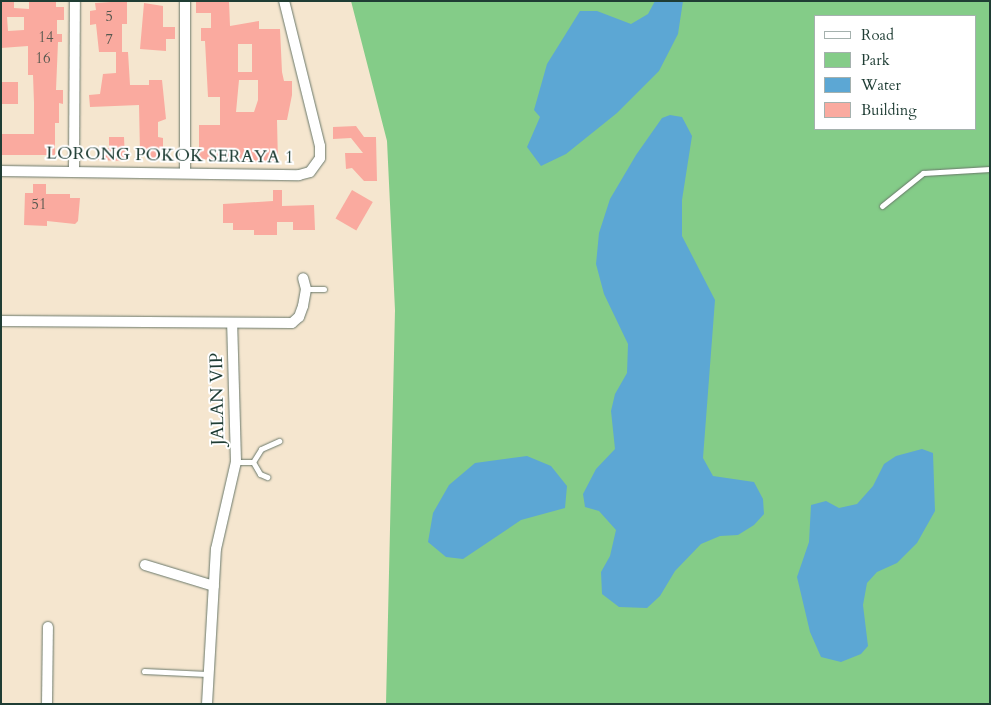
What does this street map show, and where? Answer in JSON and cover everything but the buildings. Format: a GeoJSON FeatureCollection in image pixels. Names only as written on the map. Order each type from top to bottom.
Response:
{"type":"FeatureCollection","features":[{"type":"Feature","properties":{"kind":"street"},"geometry":{"type":"LineString","coordinates":[[74,171],[75,1]]}},
{"type":"Feature","properties":{"kind":"street"},"geometry":{"type":"LineString","coordinates":[[185,1],[185,172]]}},
{"type":"Feature","properties":{"kind":"street","name":"LORONG POKOK SERAYA 1"},"geometry":{"type":"LineString","coordinates":[[1,171],[299,175],[316,165],[320,146],[284,1]]}},
{"type":"Feature","properties":{"kind":"street"},"geometry":{"type":"LineString","coordinates":[[1,321],[292,323],[299,317],[304,284]]}},
{"type":"Feature","properties":{"kind":"street","name":"JALAN VIP"},"geometry":{"type":"LineString","coordinates":[[207,704],[207,674],[216,549],[236,462],[232,323]]}},
{"type":"Feature","properties":{"kind":"street"},"geometry":{"type":"LineString","coordinates":[[145,564],[214,586]]}},
{"type":"Feature","properties":{"kind":"street"},"geometry":{"type":"LineString","coordinates":[[47,704],[48,627]]}},
{"type":"Feature","properties":{"kind":"lane"},"geometry":{"type":"LineString","coordinates":[[882,206],[923,173],[990,169]]}},
{"type":"Feature","properties":{"kind":"lane"},"geometry":{"type":"LineString","coordinates":[[304,284],[324,289]]}},
{"type":"Feature","properties":{"kind":"lane"},"geometry":{"type":"LineString","coordinates":[[253,462],[260,449],[279,441]]}},
{"type":"Feature","properties":{"kind":"lane"},"geometry":{"type":"LineString","coordinates":[[236,462],[253,462]]}},
{"type":"Feature","properties":{"kind":"lane"},"geometry":{"type":"LineString","coordinates":[[253,462],[260,474],[267,477]]}},
{"type":"Feature","properties":{"kind":"lane"},"geometry":{"type":"LineString","coordinates":[[144,671],[207,674]]}},
{"type":"Feature","properties":{"kind":"green space"},"geometry":{"type":"Polygon","coordinates":[[[351,1],[990,1],[990,704],[386,704],[395,310],[387,141],[351,1]]]}},
{"type":"Feature","properties":{"kind":"water"},"geometry":{"type":"Polygon","coordinates":[[[655,1],[683,1],[678,34],[659,71],[617,113],[566,154],[541,166],[527,147],[540,117],[534,110],[547,64],[580,11],[597,11],[631,24],[648,14],[655,1]]]}},
{"type":"Feature","properties":{"kind":"water"},"geometry":{"type":"Polygon","coordinates":[[[670,115],[682,117],[692,136],[682,200],[682,236],[715,300],[703,458],[713,476],[754,482],[763,499],[764,514],[754,525],[738,535],[720,536],[701,544],[675,571],[660,596],[647,608],[619,607],[602,594],[601,572],[610,556],[616,530],[599,511],[585,507],[583,494],[596,469],[615,449],[611,411],[615,394],[627,373],[628,344],[604,294],[596,264],[599,233],[610,199],[636,155],[662,118],[670,115]]]}},
{"type":"Feature","properties":{"kind":"water"},"geometry":{"type":"Polygon","coordinates":[[[922,449],[933,453],[935,511],[917,543],[897,563],[877,572],[867,583],[863,605],[868,646],[861,654],[841,662],[821,657],[810,632],[797,577],[809,542],[811,505],[826,501],[839,508],[857,504],[873,486],[884,464],[896,456],[922,449]]]}},
{"type":"Feature","properties":{"kind":"water"},"geometry":{"type":"Polygon","coordinates":[[[527,456],[551,466],[567,486],[565,508],[521,520],[463,559],[446,557],[428,542],[433,513],[449,485],[475,463],[527,456]]]}}]}
